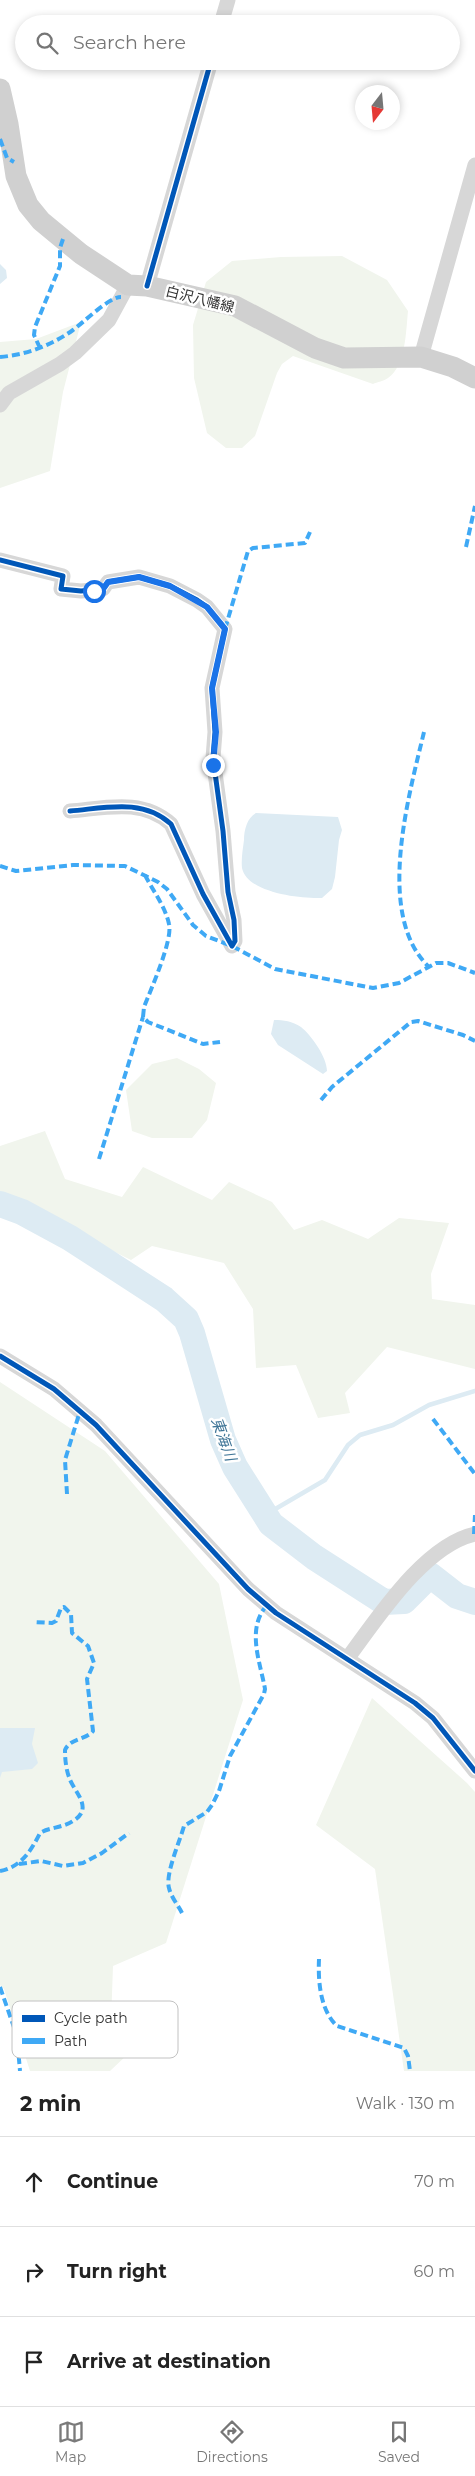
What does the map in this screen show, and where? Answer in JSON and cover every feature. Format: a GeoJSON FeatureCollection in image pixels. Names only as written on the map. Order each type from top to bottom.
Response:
{"type":"FeatureCollection","features":[{"type":"Feature","properties":{"kind":"main road","name":"白沢八幡線"},"geometry":{"type":"LineString","coordinates":[[0,89],[8,124],[16,176],[28,205],[41,221],[81,254],[137,285],[235,306],[315,348],[344,358],[421,357],[453,366],[475,378]]}},
{"type":"Feature","properties":{"kind":"street"},"geometry":{"type":"LineString","coordinates":[[224,15],[228,0]]}},
{"type":"Feature","properties":{"kind":"street"},"geometry":{"type":"LineString","coordinates":[[0,405],[9,393],[76,353],[109,320],[137,285],[208,70]]}},
{"type":"Feature","properties":{"kind":"street"},"geometry":{"type":"LineString","coordinates":[[421,357],[475,165]]}},
{"type":"Feature","properties":{"kind":"street"},"geometry":{"type":"LineString","coordinates":[[0,560],[63,576],[61,588],[94,591],[103,589],[108,582],[139,577],[170,586],[207,607],[225,629],[212,688],[216,732],[212,758],[223,831],[228,892],[234,920],[235,941],[232,946],[203,894],[171,824],[161,815],[137,806],[70,811]]}},
{"type":"Feature","properties":{"kind":"street"},"geometry":{"type":"LineString","coordinates":[[0,1356],[54,1389],[96,1425],[248,1589],[276,1613],[392,1687],[433,1718],[475,1770]]}},
{"type":"Feature","properties":{"kind":"street"},"geometry":{"type":"LineString","coordinates":[[347,1659],[397,1594],[441,1548],[475,1534]]}},
{"type":"Feature","properties":{"kind":"shaded area"},"geometry":{"type":"Polygon","coordinates":[[[342,256],[387,280],[408,311],[402,357],[394,372],[385,380],[373,384],[293,356],[282,364],[277,373],[255,436],[242,448],[226,448],[207,433],[194,378],[193,325],[206,282],[232,261],[281,257],[342,256]]]}},
{"type":"Feature","properties":{"kind":"shaded area"},"geometry":{"type":"Polygon","coordinates":[[[0,264],[6,270],[7,278],[0,284],[0,264]]]}},
{"type":"Feature","properties":{"kind":"shaded area"},"geometry":{"type":"Polygon","coordinates":[[[81,322],[63,392],[50,471],[0,488],[0,342],[36,339],[81,322]]]}},
{"type":"Feature","properties":{"kind":"shaded area"},"geometry":{"type":"Polygon","coordinates":[[[256,813],[338,817],[342,830],[335,877],[332,889],[322,898],[289,896],[276,893],[264,889],[246,877],[242,868],[245,832],[248,821],[256,813]]]}},
{"type":"Feature","properties":{"kind":"shaded area"},"geometry":{"type":"Polygon","coordinates":[[[274,1020],[291,1022],[301,1027],[314,1041],[324,1059],[327,1071],[323,1074],[278,1045],[271,1034],[274,1020]]]}},
{"type":"Feature","properties":{"kind":"shaded area"},"geometry":{"type":"Polygon","coordinates":[[[177,1058],[199,1069],[216,1083],[207,1120],[192,1138],[152,1138],[132,1131],[126,1090],[152,1064],[177,1058]]]}},
{"type":"Feature","properties":{"kind":"shaded area"},"geometry":{"type":"Polygon","coordinates":[[[45,1131],[65,1179],[122,1197],[143,1167],[212,1200],[229,1182],[272,1202],[294,1230],[322,1220],[368,1239],[399,1218],[449,1223],[431,1274],[432,1299],[475,1305],[475,1369],[387,1347],[345,1393],[350,1413],[318,1418],[296,1365],[256,1368],[253,1309],[224,1263],[152,1246],[131,1260],[0,1195],[0,1146],[45,1131]]]}},
{"type":"Feature","properties":{"kind":"shaded area"},"geometry":{"type":"Polygon","coordinates":[[[0,1382],[105,1451],[219,1584],[243,1700],[166,1943],[113,1966],[112,2001],[12,2001],[12,2014],[4,1989],[0,1985],[0,1382]]]}},
{"type":"Feature","properties":{"kind":"shaded area"},"geometry":{"type":"Polygon","coordinates":[[[372,1698],[475,1792],[475,2071],[404,2071],[375,1869],[316,1825],[372,1698]]]}},
{"type":"Feature","properties":{"kind":"shaded area"},"geometry":{"type":"Polygon","coordinates":[[[0,1728],[35,1728],[32,1744],[38,1763],[32,1769],[2,1772],[0,1778],[0,1728]]]}},
{"type":"Feature","properties":{"kind":"shaded area"},"geometry":{"type":"Polygon","coordinates":[[[26,2058],[124,2058],[110,2071],[30,2071],[26,2058]]]}},
{"type":"Feature","properties":{"kind":"waterway","name":"東海川"},"geometry":{"type":"LineString","coordinates":[[0,1204],[22,1212],[70,1238],[164,1299],[186,1319],[192,1333],[223,1440],[235,1467],[271,1524],[314,1557],[384,1602],[404,1601],[430,1575],[457,1596],[475,1602]]}},
{"type":"Feature","properties":{"kind":"waterway"},"geometry":{"type":"LineString","coordinates":[[265,1515],[325,1480],[348,1445],[360,1435],[393,1425],[429,1405],[475,1391]]}},
{"type":"Feature","properties":{"kind":"marked path"},"geometry":{"type":"LineString","coordinates":[[0,139],[7,158],[14,162]]}},
{"type":"Feature","properties":{"kind":"marked path"},"geometry":{"type":"LineString","coordinates":[[40,348],[34,335],[35,327],[60,266],[60,248],[63,239]]}},
{"type":"Feature","properties":{"kind":"marked path"},"geometry":{"type":"LineString","coordinates":[[0,357],[29,352],[56,340],[73,330],[103,305],[121,297]]}},
{"type":"Feature","properties":{"kind":"marked path"},"geometry":{"type":"LineString","coordinates":[[466,547],[475,506]]}},
{"type":"Feature","properties":{"kind":"marked path"},"geometry":{"type":"LineString","coordinates":[[225,629],[248,551],[253,548],[305,543],[310,532]]}},
{"type":"Feature","properties":{"kind":"marked path"},"geometry":{"type":"LineString","coordinates":[[424,732],[405,820],[399,886],[403,916],[412,944],[428,966]]}},
{"type":"Feature","properties":{"kind":"marked path"},"geometry":{"type":"LineString","coordinates":[[0,866],[16,871],[73,865],[125,866],[158,882],[167,889],[193,925],[206,936],[232,946],[275,969],[373,988],[399,983],[436,963],[448,963],[475,973]]}},
{"type":"Feature","properties":{"kind":"marked path"},"geometry":{"type":"LineString","coordinates":[[145,875],[165,911],[169,931],[161,965],[144,1007],[143,1017],[148,1022],[203,1044],[220,1042]]}},
{"type":"Feature","properties":{"kind":"marked path"},"geometry":{"type":"LineString","coordinates":[[99,1159],[143,1017]]}},
{"type":"Feature","properties":{"kind":"marked path"},"geometry":{"type":"LineString","coordinates":[[321,1100],[332,1087],[411,1022],[418,1021],[463,1035],[475,1041]]}},
{"type":"Feature","properties":{"kind":"marked path"},"geometry":{"type":"LineString","coordinates":[[67,1494],[65,1460],[80,1411]]}},
{"type":"Feature","properties":{"kind":"marked path"},"geometry":{"type":"LineString","coordinates":[[433,1419],[475,1474]]}},
{"type":"Feature","properties":{"kind":"marked path"},"geometry":{"type":"LineString","coordinates":[[474,1534],[475,1515]]}},
{"type":"Feature","properties":{"kind":"marked path"},"geometry":{"type":"LineString","coordinates":[[182,1913],[169,1888],[168,1882],[171,1866],[184,1826],[207,1812],[212,1805],[219,1791],[230,1756],[264,1694],[265,1689],[256,1646],[256,1635],[257,1624],[267,1605]]}},
{"type":"Feature","properties":{"kind":"marked path"},"geometry":{"type":"LineString","coordinates":[[0,1871],[20,1862],[33,1846],[40,1833],[69,1823],[79,1816],[82,1811],[81,1799],[68,1774],[65,1750],[70,1743],[93,1731],[87,1679],[94,1663],[88,1646],[72,1633],[71,1614],[64,1607],[61,1608],[56,1621],[52,1623],[33,1622]]}},
{"type":"Feature","properties":{"kind":"marked path"},"geometry":{"type":"LineString","coordinates":[[19,1864],[41,1861],[63,1866],[83,1863],[102,1853],[129,1833]]}},
{"type":"Feature","properties":{"kind":"marked path"},"geometry":{"type":"LineString","coordinates":[[319,1959],[321,1995],[331,2019],[337,2026],[404,2048],[408,2056],[410,2071]]}},
{"type":"Feature","properties":{"kind":"marked path"},"geometry":{"type":"LineString","coordinates":[[0,1987],[12,2022]]}},
{"type":"Feature","properties":{"kind":"marked path"},"geometry":{"type":"LineString","coordinates":[[19,2058],[20,2071]]}},
{"type":"Feature","properties":{"kind":"cycle path"},"geometry":{"type":"LineString","coordinates":[[147,286],[208,70]]}},
{"type":"Feature","properties":{"kind":"cycle path"},"geometry":{"type":"LineString","coordinates":[[0,560],[63,576],[61,589],[81,591],[103,589],[108,582],[139,577],[170,586],[207,607],[225,629],[212,688],[215,732],[213,758],[223,831],[228,892],[234,920],[235,941],[232,946],[203,894],[171,824],[160,816],[136,808],[110,807],[70,811]]}},
{"type":"Feature","properties":{"kind":"cycle path"},"geometry":{"type":"LineString","coordinates":[[0,1356],[54,1389],[96,1425],[248,1589],[276,1613],[415,1703],[433,1718],[475,1771]]}},
{"type":"Feature","properties":{"kind":"route"},"geometry":{"type":"LineString","coordinates":[[94,591],[103,589],[108,582],[139,577],[184,592],[207,607],[225,629],[212,688],[216,732],[212,758],[213,765]]}}]}
